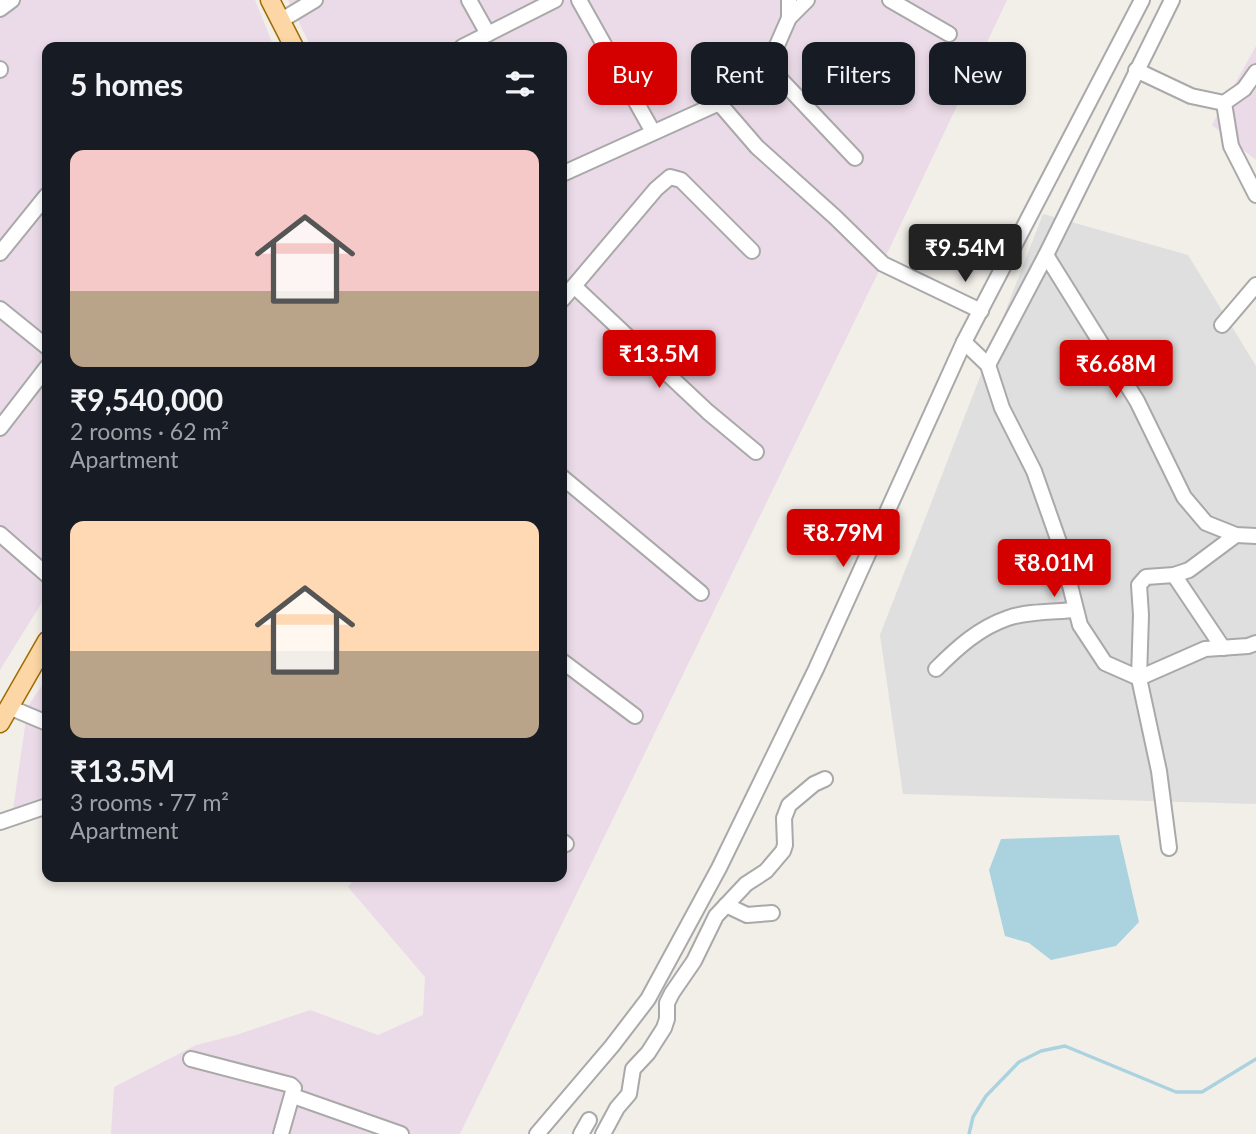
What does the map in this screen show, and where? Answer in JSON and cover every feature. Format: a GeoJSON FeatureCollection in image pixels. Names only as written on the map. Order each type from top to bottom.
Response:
{"type":"FeatureCollection","features":[{"type":"Feature","properties":{"kind":"main road"},"geometry":{"type":"LineString","coordinates":[[270,0],[292,42]]}},
{"type":"Feature","properties":{"kind":"main road"},"geometry":{"type":"LineString","coordinates":[[0,723],[42,650]]}},
{"type":"Feature","properties":{"kind":"street"},"geometry":{"type":"LineString","coordinates":[[0,9],[12,0]]}},
{"type":"Feature","properties":{"kind":"street"},"geometry":{"type":"LineString","coordinates":[[281,21],[315,0]]}},
{"type":"Feature","properties":{"kind":"street"},"geometry":{"type":"LineString","coordinates":[[469,0],[488,34]]}},
{"type":"Feature","properties":{"kind":"street"},"geometry":{"type":"LineString","coordinates":[[472,42],[555,0]]}},
{"type":"Feature","properties":{"kind":"street"},"geometry":{"type":"LineString","coordinates":[[579,0],[653,132]]}},
{"type":"Feature","properties":{"kind":"street"},"geometry":{"type":"LineString","coordinates":[[789,0],[789,18]]}},
{"type":"Feature","properties":{"kind":"street"},"geometry":{"type":"LineString","coordinates":[[778,42],[789,18],[807,0]]}},
{"type":"Feature","properties":{"kind":"street"},"geometry":{"type":"LineString","coordinates":[[890,0],[949,34]]}},
{"type":"Feature","properties":{"kind":"street"},"geometry":{"type":"LineString","coordinates":[[537,1134],[648,999],[719,868],[816,669],[964,342],[1142,0]]}},
{"type":"Feature","properties":{"kind":"street"},"geometry":{"type":"LineString","coordinates":[[988,365],[1046,255],[1172,0]]}},
{"type":"Feature","properties":{"kind":"street"},"geometry":{"type":"LineString","coordinates":[[1136,70],[1191,96],[1224,103],[1244,89],[1256,72]]}},
{"type":"Feature","properties":{"kind":"street"},"geometry":{"type":"LineString","coordinates":[[788,87],[855,158]]}},
{"type":"Feature","properties":{"kind":"street"},"geometry":{"type":"LineString","coordinates":[[1224,103],[1231,146],[1256,195]]}},
{"type":"Feature","properties":{"kind":"street"},"geometry":{"type":"LineString","coordinates":[[567,172],[714,105]]}},
{"type":"Feature","properties":{"kind":"street"},"geometry":{"type":"LineString","coordinates":[[721,105],[757,148],[883,264],[981,311]]}},
{"type":"Feature","properties":{"kind":"street"},"geometry":{"type":"LineString","coordinates":[[567,294],[656,189],[670,177],[681,180],[752,251]]}},
{"type":"Feature","properties":{"kind":"street"},"geometry":{"type":"LineString","coordinates":[[0,253],[42,201]]}},
{"type":"Feature","properties":{"kind":"street"},"geometry":{"type":"LineString","coordinates":[[1046,255],[1137,401],[1184,497],[1206,523],[1236,535],[1256,536]]}},
{"type":"Feature","properties":{"kind":"street"},"geometry":{"type":"LineString","coordinates":[[1222,325],[1256,285]]}},
{"type":"Feature","properties":{"kind":"street"},"geometry":{"type":"LineString","coordinates":[[574,286],[708,412],[757,452]]}},
{"type":"Feature","properties":{"kind":"street"},"geometry":{"type":"LineString","coordinates":[[0,309],[42,343]]}},
{"type":"Feature","properties":{"kind":"street"},"geometry":{"type":"LineString","coordinates":[[964,342],[988,365],[1002,408],[1034,471],[1059,542],[1080,625],[1105,663],[1139,678],[1205,649],[1256,643]]}},
{"type":"Feature","properties":{"kind":"street"},"geometry":{"type":"LineString","coordinates":[[0,428],[42,373]]}},
{"type":"Feature","properties":{"kind":"street"},"geometry":{"type":"LineString","coordinates":[[567,481],[701,593]]}},
{"type":"Feature","properties":{"kind":"street"},"geometry":{"type":"LineString","coordinates":[[0,534],[42,571]]}},
{"type":"Feature","properties":{"kind":"street"},"geometry":{"type":"LineString","coordinates":[[1169,848],[1159,771],[1139,678],[1139,585],[1146,576],[1174,575],[1199,564],[1236,535]]}},
{"type":"Feature","properties":{"kind":"street"},"geometry":{"type":"LineString","coordinates":[[1174,575],[1223,648]]}},
{"type":"Feature","properties":{"kind":"street"},"geometry":{"type":"LineString","coordinates":[[936,669],[962,643],[1010,617],[1075,610]]}},
{"type":"Feature","properties":{"kind":"street"},"geometry":{"type":"LineString","coordinates":[[567,665],[635,716]]}},
{"type":"Feature","properties":{"kind":"street"},"geometry":{"type":"LineString","coordinates":[[9,707],[42,721]]}},
{"type":"Feature","properties":{"kind":"street"},"geometry":{"type":"LineString","coordinates":[[603,1134],[617,1108],[629,1094],[633,1069],[648,1053],[664,1028],[671,993],[694,961],[716,916],[746,884],[766,872],[782,851],[789,804],[814,784],[825,779]]}},
{"type":"Feature","properties":{"kind":"street"},"geometry":{"type":"LineString","coordinates":[[0,822],[42,808]]}},
{"type":"Feature","properties":{"kind":"street"},"geometry":{"type":"LineString","coordinates":[[726,905],[747,915],[772,913]]}},
{"type":"Feature","properties":{"kind":"street"},"geometry":{"type":"LineString","coordinates":[[191,1059],[291,1084],[294,1088],[293,1096],[281,1134]]}},
{"type":"Feature","properties":{"kind":"street"},"geometry":{"type":"LineString","coordinates":[[293,1096],[401,1134]]}},
{"type":"Feature","properties":{"kind":"street"},"geometry":{"type":"LineString","coordinates":[[581,1134],[589,1120]]}},
{"type":"Feature","properties":{"kind":"shaded area"},"geometry":{"type":"Polygon","coordinates":[[[0,0],[255,0],[272,42],[42,42],[42,602],[0,670],[0,0]]]}},
{"type":"Feature","properties":{"kind":"shaded area"},"geometry":{"type":"Polygon","coordinates":[[[288,0],[1007,0],[987,42],[929,42],[929,105],[957,105],[460,1134],[111,1134],[114,1087],[196,1045],[236,1035],[310,1010],[378,1035],[423,1015],[425,977],[348,887],[352,882],[567,882],[567,42],[309,42],[288,0]]]}},
{"type":"Feature","properties":{"kind":"shaded area"},"geometry":{"type":"Polygon","coordinates":[[[1256,46],[1256,160],[1212,125],[1256,46]]]}},
{"type":"Feature","properties":{"kind":"shaded area"},"geometry":{"type":"Polygon","coordinates":[[[1043,214],[1188,255],[1256,366],[1256,804],[903,794],[880,635],[1043,214]]]}},
{"type":"Feature","properties":{"kind":"shaded area"},"geometry":{"type":"Polygon","coordinates":[[[42,685],[42,816],[11,823],[28,706],[42,685]]]}},
{"type":"Feature","properties":{"kind":"water"},"geometry":{"type":"Polygon","coordinates":[[[1119,835],[1139,922],[1116,946],[1051,960],[1029,943],[1005,936],[989,870],[1001,839],[1119,835]]]}},
{"type":"Feature","properties":{"kind":"waterway"},"geometry":{"type":"LineString","coordinates":[[969,1134],[973,1117],[986,1096],[1019,1062],[1041,1051],[1065,1046],[1176,1092],[1202,1092],[1256,1059]]}}]}
